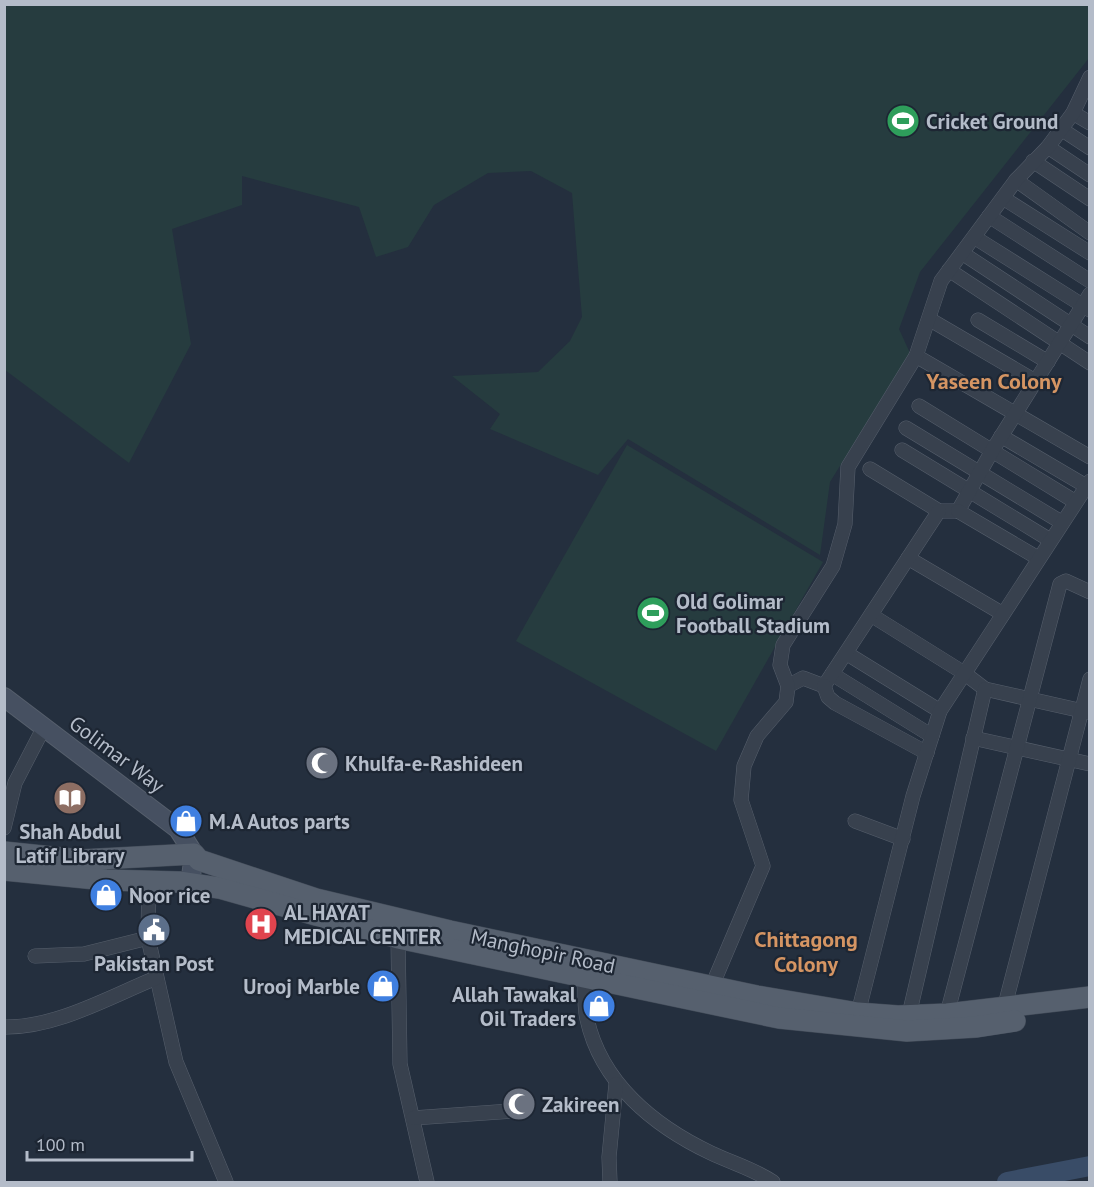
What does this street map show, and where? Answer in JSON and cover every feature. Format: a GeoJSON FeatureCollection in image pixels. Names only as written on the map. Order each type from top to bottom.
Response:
{"type":"FeatureCollection","features":[{"type":"Feature","properties":{"kind":"main road","name":"Golimar Way"},"geometry":{"type":"LineString","coordinates":[[4,697],[178,829],[194,854]]}},
{"type":"Feature","properties":{"kind":"main road","name":"Manghopir Road"},"geometry":{"type":"LineString","coordinates":[[4,852],[81,860],[194,854],[199,860],[316,899],[450,932],[712,986],[858,1013],[909,1016],[947,1014],[1004,1009],[1089,997]]}},
{"type":"Feature","properties":{"kind":"main road"},"geometry":{"type":"LineString","coordinates":[[190,884],[194,854]]}},
{"type":"Feature","properties":{"kind":"main road","name":"Manghopir Road"},"geometry":{"type":"LineString","coordinates":[[4,870],[106,880],[149,880],[219,888],[398,938],[779,1018],[856,1028],[907,1031],[976,1027],[1089,1010]]}},
{"type":"Feature","properties":{"kind":"street"},"geometry":{"type":"LineString","coordinates":[[712,986],[763,866],[741,800],[744,766],[758,736],[786,702],[788,686],[780,665],[783,645],[833,566],[845,524],[848,467],[916,356],[941,281],[1016,180],[1048,147],[1073,113],[1088,86]]}},
{"type":"Feature","properties":{"kind":"street"},"geometry":{"type":"LineString","coordinates":[[1073,113],[1089,123]]}},
{"type":"Feature","properties":{"kind":"street"},"geometry":{"type":"LineString","coordinates":[[1061,129],[1089,148]]}},
{"type":"Feature","properties":{"kind":"street"},"geometry":{"type":"LineString","coordinates":[[1048,147],[1089,175]]}},
{"type":"Feature","properties":{"kind":"street"},"geometry":{"type":"LineString","coordinates":[[1032,161],[1089,199]]}},
{"type":"Feature","properties":{"kind":"street"},"geometry":{"type":"LineString","coordinates":[[1016,180],[1089,232]]}},
{"type":"Feature","properties":{"kind":"street"},"geometry":{"type":"LineString","coordinates":[[1003,198],[1089,253]]}},
{"type":"Feature","properties":{"kind":"street"},"geometry":{"type":"LineString","coordinates":[[989,216],[1089,281]]}},
{"type":"Feature","properties":{"kind":"street"},"geometry":{"type":"LineString","coordinates":[[958,511],[1035,381],[1087,303],[974,237]]}},
{"type":"Feature","properties":{"kind":"street"},"geometry":{"type":"LineString","coordinates":[[962,253],[1089,337]]}},
{"type":"Feature","properties":{"kind":"street"},"geometry":{"type":"LineString","coordinates":[[949,270],[1089,363]]}},
{"type":"Feature","properties":{"kind":"street"},"geometry":{"type":"LineString","coordinates":[[929,319],[1035,381]]}},
{"type":"Feature","properties":{"kind":"street"},"geometry":{"type":"LineString","coordinates":[[978,320],[1048,362]]}},
{"type":"Feature","properties":{"kind":"street"},"geometry":{"type":"LineString","coordinates":[[916,356],[1016,412],[1089,457]]}},
{"type":"Feature","properties":{"kind":"street"},"geometry":{"type":"LineString","coordinates":[[918,406],[992,451],[1084,492]]}},
{"type":"Feature","properties":{"kind":"street"},"geometry":{"type":"LineString","coordinates":[[906,429],[1061,522]]}},
{"type":"Feature","properties":{"kind":"street"},"geometry":{"type":"LineString","coordinates":[[1001,436],[1084,492]]}},
{"type":"Feature","properties":{"kind":"street"},"geometry":{"type":"LineString","coordinates":[[902,450],[1050,540]]}},
{"type":"Feature","properties":{"kind":"street"},"geometry":{"type":"LineString","coordinates":[[870,469],[939,511],[958,511],[1038,558]]}},
{"type":"Feature","properties":{"kind":"street"},"geometry":{"type":"LineString","coordinates":[[858,1013],[903,838],[940,711],[1061,522],[1084,492]]}},
{"type":"Feature","properties":{"kind":"street"},"geometry":{"type":"LineString","coordinates":[[824,686],[939,511]]}},
{"type":"Feature","properties":{"kind":"street"},"geometry":{"type":"LineString","coordinates":[[908,558],[1003,614]]}},
{"type":"Feature","properties":{"kind":"street"},"geometry":{"type":"LineString","coordinates":[[947,1014],[1060,584],[1066,581],[1089,592]]}},
{"type":"Feature","properties":{"kind":"street"},"geometry":{"type":"LineString","coordinates":[[871,615],[964,673],[985,689],[1085,712]]}},
{"type":"Feature","properties":{"kind":"street"},"geometry":{"type":"LineString","coordinates":[[846,653],[940,711]]}},
{"type":"Feature","properties":{"kind":"street"},"geometry":{"type":"LineString","coordinates":[[832,674],[932,736]]}},
{"type":"Feature","properties":{"kind":"street"},"geometry":{"type":"LineString","coordinates":[[788,686],[802,678],[824,686]]}},
{"type":"Feature","properties":{"kind":"street"},"geometry":{"type":"LineString","coordinates":[[1004,1009],[1069,760],[1085,712],[1089,679]]}},
{"type":"Feature","properties":{"kind":"street"},"geometry":{"type":"LineString","coordinates":[[824,686],[828,698],[835,703],[927,753]]}},
{"type":"Feature","properties":{"kind":"street"},"geometry":{"type":"LineString","coordinates":[[909,1016],[985,689]]}},
{"type":"Feature","properties":{"kind":"street"},"geometry":{"type":"LineString","coordinates":[[4,828],[15,783],[44,727]]}},
{"type":"Feature","properties":{"kind":"street"},"geometry":{"type":"LineString","coordinates":[[973,738],[1089,764]]}},
{"type":"Feature","properties":{"kind":"street"},"geometry":{"type":"LineString","coordinates":[[855,821],[903,838]]}},
{"type":"Feature","properties":{"kind":"street"},"geometry":{"type":"LineString","coordinates":[[149,880],[148,938],[176,1062],[226,1182]]}},
{"type":"Feature","properties":{"kind":"street"},"geometry":{"type":"LineString","coordinates":[[35,956],[84,954],[148,938]]}},
{"type":"Feature","properties":{"kind":"street"},"geometry":{"type":"LineString","coordinates":[[398,938],[400,1064],[427,1182]]}},
{"type":"Feature","properties":{"kind":"street"},"geometry":{"type":"LineString","coordinates":[[4,1027],[21,1028],[68,1014],[156,978]]}},
{"type":"Feature","properties":{"kind":"street"},"geometry":{"type":"LineString","coordinates":[[585,978],[586,1017],[590,1031],[598,1052],[616,1084],[682,1139],[761,1174],[773,1182]]}},
{"type":"Feature","properties":{"kind":"street"},"geometry":{"type":"LineString","coordinates":[[610,1182],[609,1156],[616,1084]]}},
{"type":"Feature","properties":{"kind":"street"},"geometry":{"type":"LineString","coordinates":[[413,1118],[512,1111]]}},
{"type":"Feature","properties":{"kind":"green space"},"geometry":{"type":"Polygon","coordinates":[[[1089,4],[1089,58],[920,272],[899,329],[910,353],[830,482],[820,555],[628,439],[598,475],[490,429],[500,414],[452,376],[538,372],[570,341],[582,317],[572,193],[531,171],[488,173],[434,205],[408,247],[376,257],[359,207],[242,176],[242,205],[172,229],[191,344],[129,463],[5,370],[4,5],[1089,4]]]}},
{"type":"Feature","properties":{"kind":"green space"},"geometry":{"type":"Polygon","coordinates":[[[627,445],[823,562],[716,751],[516,641],[627,445]]]}},
{"type":"Feature","properties":{"kind":"waterway"},"geometry":{"type":"LineString","coordinates":[[1007,1182],[1090,1166]]}},
{"type":"Feature","properties":{"kind":"place","name":"Cricket Ground"},"geometry":{"type":"Point","coordinates":[903,121]}},
{"type":"Feature","properties":{"kind":"place","name":"Old Golimar Football Stadium"},"geometry":{"type":"Point","coordinates":[653,613]}},
{"type":"Feature","properties":{"kind":"place","name":"Khulfa-e-Rashideen"},"geometry":{"type":"Point","coordinates":[322,763]}},
{"type":"Feature","properties":{"kind":"place","name":"Shah Abdul Latif Library"},"geometry":{"type":"Point","coordinates":[70,798]}},
{"type":"Feature","properties":{"kind":"place","name":"M.A Autos parts"},"geometry":{"type":"Point","coordinates":[186,821]}},
{"type":"Feature","properties":{"kind":"place","name":"Noor rice"},"geometry":{"type":"Point","coordinates":[106,895]}},
{"type":"Feature","properties":{"kind":"place","name":"AL HAYAT MEDICAL CENTER"},"geometry":{"type":"Point","coordinates":[261,924]}},
{"type":"Feature","properties":{"kind":"place","name":"Pakistan Post"},"geometry":{"type":"Point","coordinates":[154,930]}},
{"type":"Feature","properties":{"kind":"place","name":"Urooj Marble"},"geometry":{"type":"Point","coordinates":[383,986]}},
{"type":"Feature","properties":{"kind":"place","name":"Allah Tawakal Oil Traders"},"geometry":{"type":"Point","coordinates":[599,1006]}},
{"type":"Feature","properties":{"kind":"place","name":"Zakireen"},"geometry":{"type":"Point","coordinates":[519,1104]}},
{"type":"Feature","properties":{"kind":"district","name":"Yaseen Colony"},"geometry":{"type":"Point","coordinates":[994,381]}},
{"type":"Feature","properties":{"kind":"district","name":"Chittagong Colony"},"geometry":{"type":"Point","coordinates":[806,952]}}]}
